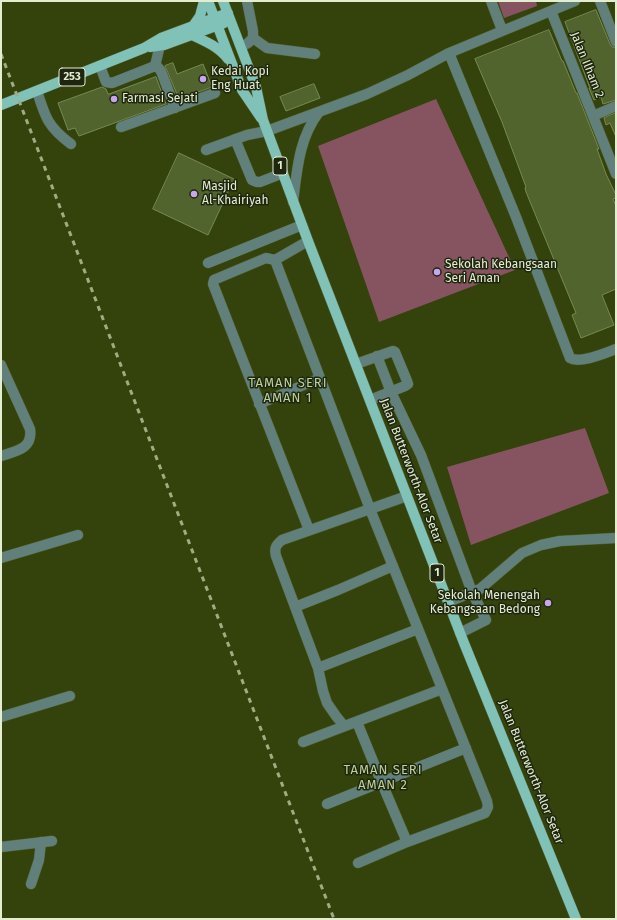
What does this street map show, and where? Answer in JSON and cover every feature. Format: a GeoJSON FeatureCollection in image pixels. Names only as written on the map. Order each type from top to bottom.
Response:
{"type":"FeatureCollection","features":[{"type":"Feature","properties":{"kind":"main road"},"geometry":{"type":"LineString","coordinates":[[204,1],[200,16],[193,30],[224,54],[232,66]]}},
{"type":"Feature","properties":{"kind":"main road","name":"Jalan Butterworth-Alor Setar"},"geometry":{"type":"LineString","coordinates":[[208,1],[244,95],[263,120]]}},
{"type":"Feature","properties":{"kind":"main road","name":"Jalan Butterworth-Alor Setar"},"geometry":{"type":"LineString","coordinates":[[223,1],[256,87],[263,120],[293,202],[460,633],[576,919]]}},
{"type":"Feature","properties":{"kind":"main road","name":"253"},"geometry":{"type":"LineString","coordinates":[[1,105],[144,48],[161,38],[193,30],[229,17]]}},
{"type":"Feature","properties":{"kind":"main road","name":"253"},"geometry":{"type":"LineString","coordinates":[[144,48],[160,45],[193,30]]}},
{"type":"Feature","properties":{"kind":"street"},"geometry":{"type":"LineString","coordinates":[[241,47],[253,38],[247,1]]}},
{"type":"Feature","properties":{"kind":"street"},"geometry":{"type":"LineString","coordinates":[[491,1],[502,30]]}},
{"type":"Feature","properties":{"kind":"street"},"geometry":{"type":"LineString","coordinates":[[206,150],[256,132],[267,131],[367,94],[408,75],[449,53],[575,1]]}},
{"type":"Feature","properties":{"kind":"street"},"geometry":{"type":"LineString","coordinates":[[600,1],[616,42]]}},
{"type":"Feature","properties":{"kind":"street","name":"Jalan Ilham 2"},"geometry":{"type":"LineString","coordinates":[[551,11],[616,174]]}},
{"type":"Feature","properties":{"kind":"street"},"geometry":{"type":"LineString","coordinates":[[253,38],[267,48],[315,54]]}},
{"type":"Feature","properties":{"kind":"street"},"geometry":{"type":"LineString","coordinates":[[100,66],[105,80],[110,83],[153,68],[156,65],[160,45]]}},
{"type":"Feature","properties":{"kind":"street"},"geometry":{"type":"LineString","coordinates":[[449,53],[516,217],[570,358],[573,360],[580,360],[616,349]]}},
{"type":"Feature","properties":{"kind":"street"},"geometry":{"type":"LineString","coordinates":[[156,65],[161,71],[175,108]]}},
{"type":"Feature","properties":{"kind":"street"},"geometry":{"type":"LineString","coordinates":[[37,91],[45,118],[62,138],[71,144]]}},
{"type":"Feature","properties":{"kind":"street"},"geometry":{"type":"LineString","coordinates":[[122,127],[215,93]]}},
{"type":"Feature","properties":{"kind":"street"},"geometry":{"type":"LineString","coordinates":[[593,116],[616,106]]}},
{"type":"Feature","properties":{"kind":"street"},"geometry":{"type":"LineString","coordinates":[[293,202],[300,153],[311,122],[319,112]]}},
{"type":"Feature","properties":{"kind":"street"},"geometry":{"type":"LineString","coordinates":[[235,139],[252,180],[260,182],[283,173]]}},
{"type":"Feature","properties":{"kind":"street"},"geometry":{"type":"LineString","coordinates":[[208,263],[302,225]]}},
{"type":"Feature","properties":{"kind":"street"},"geometry":{"type":"LineString","coordinates":[[308,241],[275,260],[266,258],[216,279],[214,280],[213,284],[309,530]]}},
{"type":"Feature","properties":{"kind":"street"},"geometry":{"type":"LineString","coordinates":[[275,260],[370,509],[487,801],[487,810],[485,813],[407,842],[358,863]]}},
{"type":"Feature","properties":{"kind":"street"},"geometry":{"type":"LineString","coordinates":[[356,364],[390,351],[395,352],[407,381],[408,384],[370,400]]}},
{"type":"Feature","properties":{"kind":"street"},"geometry":{"type":"LineString","coordinates":[[377,356],[391,392],[421,455],[472,592],[486,620],[460,633]]}},
{"type":"Feature","properties":{"kind":"street"},"geometry":{"type":"LineString","coordinates":[[1,365],[30,429],[31,435],[27,445],[1,456]]}},
{"type":"Feature","properties":{"kind":"street"},"geometry":{"type":"LineString","coordinates":[[259,404],[320,378]]}},
{"type":"Feature","properties":{"kind":"street"},"geometry":{"type":"LineString","coordinates":[[344,726],[327,703],[318,668],[276,556],[275,548],[276,545],[282,540],[407,496]]}},
{"type":"Feature","properties":{"kind":"street"},"geometry":{"type":"LineString","coordinates":[[1,558],[78,535]]}},
{"type":"Feature","properties":{"kind":"street"},"geometry":{"type":"LineString","coordinates":[[448,602],[480,589],[522,553],[541,545],[560,541],[616,538]]}},
{"type":"Feature","properties":{"kind":"street"},"geometry":{"type":"LineString","coordinates":[[295,607],[393,566]]}},
{"type":"Feature","properties":{"kind":"street"},"geometry":{"type":"LineString","coordinates":[[318,668],[418,629]]}},
{"type":"Feature","properties":{"kind":"street"},"geometry":{"type":"LineString","coordinates":[[303,742],[442,689]]}},
{"type":"Feature","properties":{"kind":"street"},"geometry":{"type":"LineString","coordinates":[[1,717],[70,696]]}},
{"type":"Feature","properties":{"kind":"street"},"geometry":{"type":"LineString","coordinates":[[357,722],[380,781],[407,842]]}},
{"type":"Feature","properties":{"kind":"street"},"geometry":{"type":"LineString","coordinates":[[327,804],[380,781],[466,748]]}},
{"type":"Feature","properties":{"kind":"street"},"geometry":{"type":"LineString","coordinates":[[1,847],[52,841]]}},
{"type":"Feature","properties":{"kind":"street"},"geometry":{"type":"LineString","coordinates":[[31,884],[38,865],[42,842]]}},
{"type":"Feature","properties":{"kind":"shaded area"},"geometry":{"type":"Polygon","coordinates":[[[498,1],[536,1],[537,6],[504,18],[498,1]]]}},
{"type":"Feature","properties":{"kind":"shaded area"},"geometry":{"type":"Polygon","coordinates":[[[436,99],[515,270],[379,322],[318,146],[436,99]]]}},
{"type":"Feature","properties":{"kind":"shaded area"},"geometry":{"type":"Polygon","coordinates":[[[585,428],[609,493],[471,545],[447,467],[585,428]]]}},
{"type":"Feature","properties":{"kind":"building"},"geometry":{"type":"Polygon","coordinates":[[[596,10],[610,44],[612,47],[616,48],[616,100],[603,104],[601,97],[594,100],[565,22],[596,10]]]}},
{"type":"Feature","properties":{"kind":"building"},"geometry":{"type":"Polygon","coordinates":[[[549,30],[577,93],[599,149],[597,149],[606,174],[616,195],[616,198],[613,199],[616,206],[616,289],[602,295],[614,325],[581,338],[572,315],[576,313],[526,192],[526,187],[502,122],[475,59],[549,30]]]}},
{"type":"Feature","properties":{"kind":"building"},"geometry":{"type":"Polygon","coordinates":[[[173,63],[177,74],[203,64],[212,87],[179,99],[165,66],[173,63]]]}},
{"type":"Feature","properties":{"kind":"building"},"geometry":{"type":"Polygon","coordinates":[[[156,77],[166,104],[79,136],[75,128],[68,130],[58,103],[102,87],[106,89],[108,94],[156,77]]]}},
{"type":"Feature","properties":{"kind":"building"},"geometry":{"type":"Polygon","coordinates":[[[314,84],[320,98],[286,111],[280,97],[314,84]]]}},
{"type":"Feature","properties":{"kind":"building"},"geometry":{"type":"Polygon","coordinates":[[[616,113],[616,137],[610,123],[606,125],[604,118],[616,113]]]}},
{"type":"Feature","properties":{"kind":"building","name":"Masjid Al-Khairiyah"},"geometry":{"type":"Polygon","coordinates":[[[179,153],[234,179],[208,235],[153,209],[179,153]]]}},
{"type":"Feature","properties":{"kind":"railway"},"geometry":{"type":"LineString","coordinates":[[1,54],[334,919]]}},
{"type":"Feature","properties":{"kind":"place","name":"Kedai Kopi Eng Huat"},"geometry":{"type":"Point","coordinates":[203,79]}},
{"type":"Feature","properties":{"kind":"place","name":"Farmasi Sejati"},"geometry":{"type":"Point","coordinates":[114,99]}},
{"type":"Feature","properties":{"kind":"place","name":"Masjid Al-Khairiyah"},"geometry":{"type":"Point","coordinates":[194,194]}},
{"type":"Feature","properties":{"kind":"place","name":"Sekolah Kebangsaan Seri Aman"},"geometry":{"type":"Point","coordinates":[437,272]}},
{"type":"Feature","properties":{"kind":"place","name":"Sekolah Menengah Kebangsaan Bedong"},"geometry":{"type":"Point","coordinates":[548,603]}},
{"type":"Feature","properties":{"kind":"district","name":"TAMAN SERI AMAN 1"},"geometry":{"type":"Point","coordinates":[288,390]}},
{"type":"Feature","properties":{"kind":"district","name":"TAMAN SERI AMAN 2"},"geometry":{"type":"Point","coordinates":[383,778]}}]}
